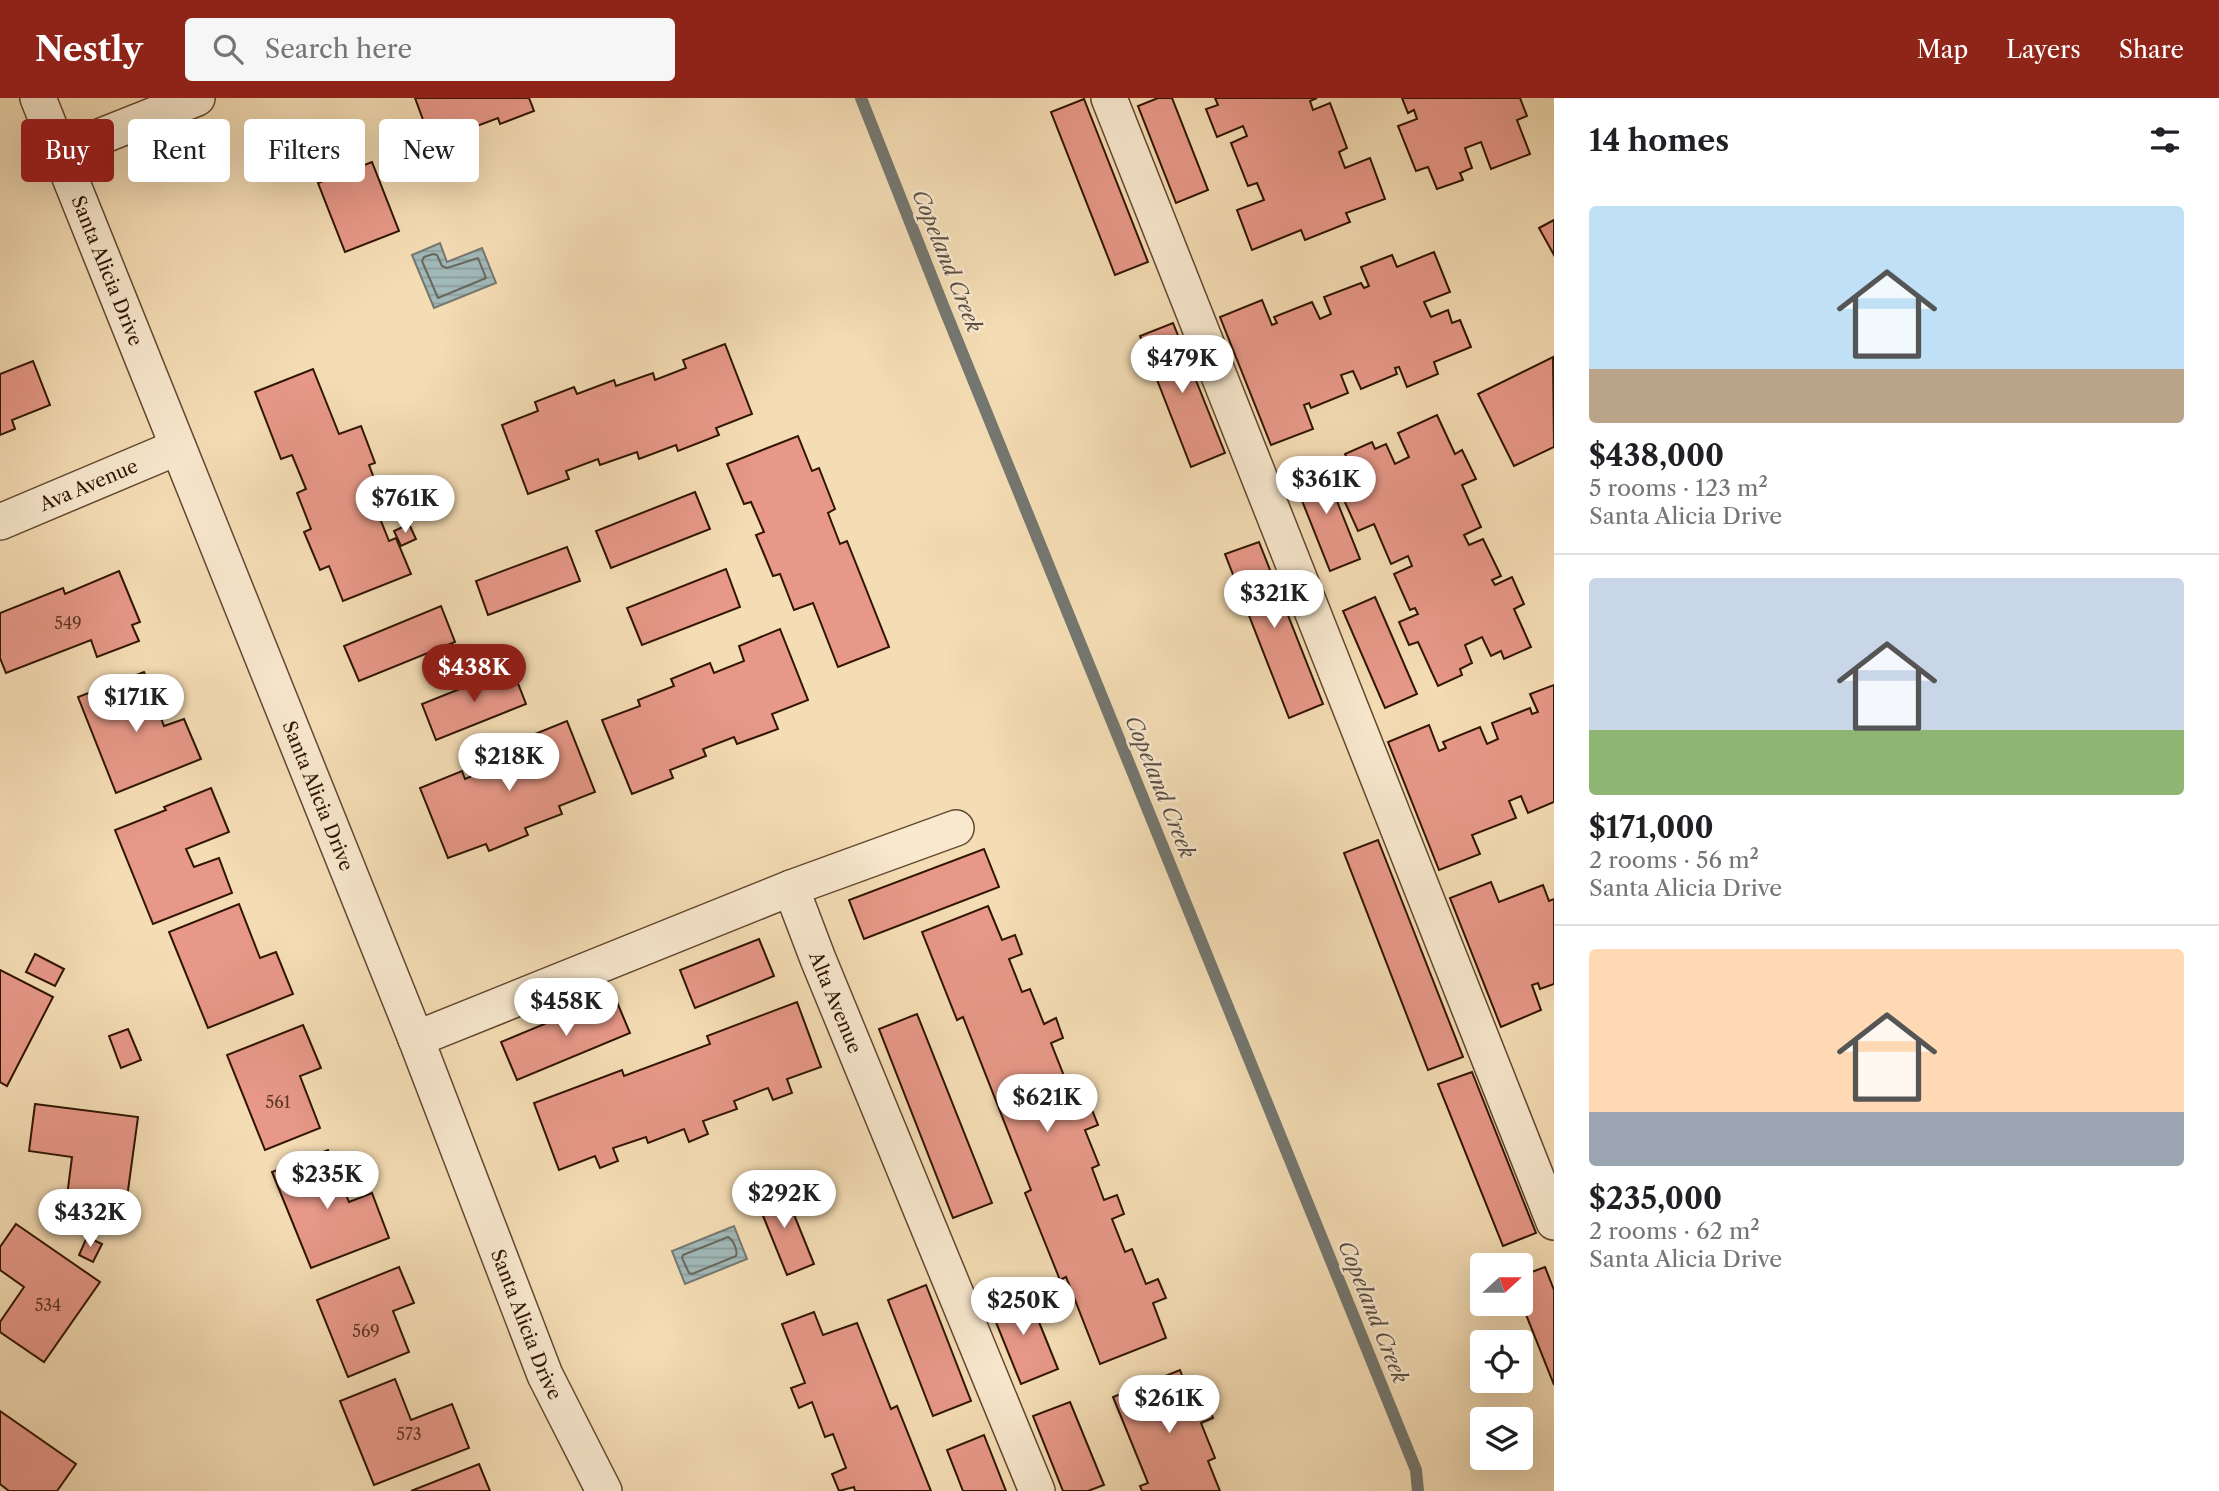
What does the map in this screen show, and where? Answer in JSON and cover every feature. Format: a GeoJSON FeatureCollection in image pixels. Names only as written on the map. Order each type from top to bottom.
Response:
{"type":"FeatureCollection","features":[{"type":"Feature","properties":{"kind":"street","name":"Santa Alicia Drive"},"geometry":{"type":"LineString","coordinates":[[38,98],[46,119]]}},
{"type":"Feature","properties":{"kind":"street"},"geometry":{"type":"LineString","coordinates":[[114,131],[197,98]]}},
{"type":"Feature","properties":{"kind":"street"},"geometry":{"type":"LineString","coordinates":[[1109,98],[1554,1222]]}},
{"type":"Feature","properties":{"kind":"street","name":"Santa Alicia Drive"},"geometry":{"type":"LineString","coordinates":[[71,182],[416,1039],[545,1375],[604,1491]]}},
{"type":"Feature","properties":{"kind":"street","name":"Ava Avenue"},"geometry":{"type":"LineString","coordinates":[[0,522],[178,447]]}},
{"type":"Feature","properties":{"kind":"street"},"geometry":{"type":"LineString","coordinates":[[416,1039],[791,888],[956,828]]}},
{"type":"Feature","properties":{"kind":"street","name":"Alta Avenue"},"geometry":{"type":"LineString","coordinates":[[791,888],[1037,1491]]}},
{"type":"Feature","properties":{"kind":"water"},"geometry":{"type":"Polygon","coordinates":[[[440,243],[447,262],[482,248],[496,283],[434,308],[412,255],[440,243]]]}},
{"type":"Feature","properties":{"kind":"water"},"geometry":{"type":"Polygon","coordinates":[[[734,1226],[747,1259],[685,1284],[672,1251],[734,1226]]]}},
{"type":"Feature","properties":{"kind":"building"},"geometry":{"type":"Polygon","coordinates":[[[415,98],[529,98],[534,111],[500,124],[498,118],[479,125],[479,119],[423,119],[415,98]]]}},
{"type":"Feature","properties":{"kind":"building"},"geometry":{"type":"Polygon","coordinates":[[[1158,98],[1172,98],[1208,190],[1176,203],[1138,106],[1158,98]]]}},
{"type":"Feature","properties":{"kind":"building"},"geometry":{"type":"Polygon","coordinates":[[[1215,98],[1317,98],[1310,101],[1313,110],[1330,103],[1347,148],[1339,152],[1345,168],[1370,158],[1385,199],[1346,213],[1350,222],[1305,240],[1301,230],[1252,250],[1237,210],[1264,200],[1257,183],[1248,186],[1231,143],[1247,136],[1243,126],[1217,137],[1206,109],[1218,105],[1215,98]]]}},
{"type":"Feature","properties":{"kind":"building"},"geometry":{"type":"Polygon","coordinates":[[[1402,98],[1520,98],[1527,116],[1517,120],[1530,154],[1491,169],[1481,142],[1465,148],[1472,168],[1460,173],[1463,180],[1437,189],[1428,167],[1416,171],[1398,126],[1417,119],[1414,110],[1408,113],[1402,98]]]}},
{"type":"Feature","properties":{"kind":"building"},"geometry":{"type":"Polygon","coordinates":[[[1084,99],[1148,262],[1115,275],[1051,112],[1084,99]]]}},
{"type":"Feature","properties":{"kind":"building"},"geometry":{"type":"Polygon","coordinates":[[[372,162],[399,231],[345,252],[318,183],[365,182],[365,165],[372,162]]]}},
{"type":"Feature","properties":{"kind":"building"},"geometry":{"type":"Polygon","coordinates":[[[1554,220],[1554,255],[1539,228],[1554,220]]]}},
{"type":"Feature","properties":{"kind":"building"},"geometry":{"type":"Polygon","coordinates":[[[1434,252],[1450,292],[1424,302],[1431,317],[1448,310],[1452,323],[1460,320],[1471,347],[1434,362],[1438,374],[1407,387],[1399,367],[1395,368],[1397,374],[1361,389],[1353,371],[1341,375],[1348,393],[1311,408],[1309,403],[1304,405],[1313,429],[1271,445],[1220,317],[1262,300],[1272,325],[1277,323],[1274,317],[1312,302],[1320,319],[1331,314],[1324,297],[1361,283],[1364,288],[1369,286],[1361,267],[1392,255],[1397,267],[1434,252]]]}},
{"type":"Feature","properties":{"kind":"building"},"geometry":{"type":"Polygon","coordinates":[[[1173,323],[1225,453],[1191,467],[1140,336],[1173,323]]]}},
{"type":"Feature","properties":{"kind":"building"},"geometry":{"type":"Polygon","coordinates":[[[725,344],[752,414],[716,428],[719,435],[678,451],[676,445],[639,459],[637,452],[600,465],[598,459],[566,471],[569,479],[528,494],[502,425],[538,411],[535,402],[574,387],[577,394],[614,380],[616,386],[653,373],[655,380],[686,368],[683,360],[725,344]]]}},
{"type":"Feature","properties":{"kind":"building"},"geometry":{"type":"Polygon","coordinates":[[[1553,357],[1554,447],[1514,466],[1478,394],[1553,357]]]}},
{"type":"Feature","properties":{"kind":"building"},"geometry":{"type":"Polygon","coordinates":[[[33,361],[50,405],[12,420],[15,429],[0,435],[0,374],[33,361]]]}},
{"type":"Feature","properties":{"kind":"building"},"geometry":{"type":"Polygon","coordinates":[[[313,369],[339,434],[361,426],[375,463],[369,465],[383,502],[375,506],[389,541],[396,538],[411,574],[343,601],[329,566],[320,570],[304,532],[311,529],[297,493],[306,489],[292,455],[281,459],[255,392],[313,369]]]}},
{"type":"Feature","properties":{"kind":"building"},"geometry":{"type":"Polygon","coordinates":[[[1437,415],[1455,454],[1462,450],[1476,479],[1462,485],[1481,527],[1464,535],[1469,545],[1483,539],[1501,576],[1492,580],[1495,585],[1512,577],[1524,604],[1514,609],[1531,647],[1504,659],[1501,651],[1491,656],[1482,637],[1465,645],[1472,663],[1460,669],[1462,675],[1438,686],[1418,642],[1409,645],[1399,622],[1418,614],[1415,608],[1410,610],[1394,574],[1412,566],[1408,556],[1391,564],[1374,524],[1358,531],[1344,500],[1362,492],[1345,454],[1372,442],[1375,449],[1386,444],[1395,464],[1409,457],[1398,433],[1437,415]]]}},
{"type":"Feature","properties":{"kind":"building"},"geometry":{"type":"Polygon","coordinates":[[[798,436],[812,471],[819,468],[835,509],[828,513],[840,544],[847,541],[889,647],[838,667],[813,603],[794,610],[780,574],[773,576],[756,535],[764,532],[751,502],[744,504],[727,464],[798,436]]]}},
{"type":"Feature","properties":{"kind":"building"},"geometry":{"type":"Polygon","coordinates":[[[1321,461],[1360,559],[1330,571],[1291,473],[1321,461]]]}},
{"type":"Feature","properties":{"kind":"building"},"geometry":{"type":"Polygon","coordinates":[[[695,492],[710,529],[611,568],[596,531],[695,492]]]}},
{"type":"Feature","properties":{"kind":"building"},"geometry":{"type":"Polygon","coordinates":[[[409,524],[416,539],[401,546],[394,531],[409,524]]]}},
{"type":"Feature","properties":{"kind":"building"},"geometry":{"type":"Polygon","coordinates":[[[1259,542],[1323,704],[1289,718],[1225,554],[1259,542]]]}},
{"type":"Feature","properties":{"kind":"building"},"geometry":{"type":"Polygon","coordinates":[[[567,547],[580,581],[488,615],[476,581],[567,547]]]}},
{"type":"Feature","properties":{"kind":"building"},"geometry":{"type":"Polygon","coordinates":[[[726,569],[740,607],[642,645],[627,608],[726,569]]]}},
{"type":"Feature","properties":{"kind":"building"},"geometry":{"type":"Polygon","coordinates":[[[119,571],[140,622],[132,625],[139,641],[97,657],[91,640],[6,673],[0,658],[0,613],[63,588],[65,594],[119,571]]]}},
{"type":"Feature","properties":{"kind":"building"},"geometry":{"type":"Polygon","coordinates":[[[1375,597],[1417,694],[1385,708],[1343,611],[1375,597]]]}},
{"type":"Feature","properties":{"kind":"building"},"geometry":{"type":"Polygon","coordinates":[[[441,606],[455,642],[359,681],[344,646],[441,606]]]}},
{"type":"Feature","properties":{"kind":"building"},"geometry":{"type":"Polygon","coordinates":[[[780,629],[808,700],[772,714],[778,729],[737,744],[734,737],[703,749],[706,756],[670,770],[673,778],[632,794],[602,720],[640,706],[638,700],[674,686],[671,679],[710,663],[714,673],[744,661],[739,646],[780,629]]]}},
{"type":"Feature","properties":{"kind":"building"},"geometry":{"type":"Polygon","coordinates":[[[512,668],[526,704],[436,740],[422,704],[512,668]]]}},
{"type":"Feature","properties":{"kind":"building"},"geometry":{"type":"Polygon","coordinates":[[[144,672],[164,726],[184,719],[201,759],[116,793],[78,697],[144,672]]]}},
{"type":"Feature","properties":{"kind":"building"},"geometry":{"type":"Polygon","coordinates":[[[1554,685],[1554,802],[1528,813],[1521,796],[1509,801],[1516,818],[1472,835],[1480,854],[1439,870],[1388,742],[1429,725],[1439,751],[1446,748],[1443,742],[1480,727],[1487,744],[1498,739],[1492,723],[1530,708],[1532,714],[1538,712],[1530,694],[1554,685]]]}},
{"type":"Feature","properties":{"kind":"building"},"geometry":{"type":"Polygon","coordinates":[[[567,721],[595,792],[559,806],[562,814],[525,828],[528,835],[489,851],[486,844],[448,858],[420,788],[462,771],[465,779],[496,766],[492,758],[528,744],[525,738],[567,721]]]}},
{"type":"Feature","properties":{"kind":"building"},"geometry":{"type":"Polygon","coordinates":[[[211,788],[229,832],[186,849],[194,867],[219,858],[232,893],[153,924],[115,830],[166,810],[164,807],[211,788]]]}},
{"type":"Feature","properties":{"kind":"building"},"geometry":{"type":"Polygon","coordinates":[[[1378,840],[1463,1057],[1428,1070],[1344,853],[1378,840]]]}},
{"type":"Feature","properties":{"kind":"building"},"geometry":{"type":"Polygon","coordinates":[[[984,849],[999,887],[864,939],[849,900],[984,849]]]}},
{"type":"Feature","properties":{"kind":"building"},"geometry":{"type":"Polygon","coordinates":[[[1491,882],[1499,902],[1543,885],[1549,901],[1554,899],[1554,984],[1540,989],[1538,983],[1532,985],[1541,1010],[1501,1027],[1450,898],[1491,882]]]}},
{"type":"Feature","properties":{"kind":"building"},"geometry":{"type":"Polygon","coordinates":[[[239,904],[260,958],[276,952],[293,994],[208,1028],[169,932],[239,904]]]}},
{"type":"Feature","properties":{"kind":"building"},"geometry":{"type":"Polygon","coordinates":[[[988,906],[1002,940],[1015,935],[1022,954],[1009,959],[1022,992],[1030,989],[1044,1024],[1056,1018],[1063,1038],[1051,1043],[1078,1111],[1090,1105],[1098,1125],[1085,1130],[1099,1165],[1092,1168],[1104,1200],[1117,1195],[1124,1214],[1112,1219],[1125,1252],[1132,1249],[1146,1284],[1158,1279],[1166,1298],[1153,1303],[1166,1338],[1100,1364],[1066,1277],[1060,1280],[1025,1193],[1031,1190],[963,1017],[957,1020],[922,932],[988,906]]]}},
{"type":"Feature","properties":{"kind":"building"},"geometry":{"type":"Polygon","coordinates":[[[759,939],[774,976],[695,1008],[680,970],[759,939]]]}},
{"type":"Feature","properties":{"kind":"building"},"geometry":{"type":"Polygon","coordinates":[[[35,954],[64,969],[55,986],[26,972],[35,954]]]}},
{"type":"Feature","properties":{"kind":"building"},"geometry":{"type":"Polygon","coordinates":[[[0,970],[53,997],[7,1086],[0,1082],[0,970]]]}},
{"type":"Feature","properties":{"kind":"building"},"geometry":{"type":"Polygon","coordinates":[[[614,995],[630,1033],[517,1080],[501,1042],[614,995]]]}},
{"type":"Feature","properties":{"kind":"building"},"geometry":{"type":"Polygon","coordinates":[[[797,1002],[821,1067],[787,1079],[792,1093],[773,1100],[768,1088],[734,1101],[737,1109],[703,1121],[708,1134],[689,1142],[684,1129],[648,1143],[646,1137],[613,1148],[618,1161],[600,1168],[595,1156],[559,1170],[534,1103],[622,1070],[624,1076],[710,1044],[707,1036],[797,1002]]]}},
{"type":"Feature","properties":{"kind":"building"},"geometry":{"type":"Polygon","coordinates":[[[917,1014],[992,1203],[953,1218],[879,1029],[917,1014]]]}},
{"type":"Feature","properties":{"kind":"building"},"geometry":{"type":"Polygon","coordinates":[[[303,1025],[321,1068],[300,1076],[320,1128],[265,1150],[227,1055],[303,1025]]]}},
{"type":"Feature","properties":{"kind":"building"},"geometry":{"type":"Polygon","coordinates":[[[128,1029],[141,1060],[121,1068],[109,1036],[128,1029]]]}},
{"type":"Feature","properties":{"kind":"building"},"geometry":{"type":"Polygon","coordinates":[[[1472,1072],[1536,1233],[1503,1246],[1438,1084],[1472,1072]]]}},
{"type":"Feature","properties":{"kind":"building"},"geometry":{"type":"Polygon","coordinates":[[[35,1104],[138,1117],[124,1220],[65,1212],[72,1157],[29,1151],[35,1104]]]}},
{"type":"Feature","properties":{"kind":"building"},"geometry":{"type":"Polygon","coordinates":[[[328,1150],[349,1202],[372,1193],[389,1238],[311,1268],[272,1172],[328,1150]]]}},
{"type":"Feature","properties":{"kind":"building"},"geometry":{"type":"Polygon","coordinates":[[[782,1185],[814,1264],[787,1275],[755,1196],[782,1185]]]}},
{"type":"Feature","properties":{"kind":"building"},"geometry":{"type":"Polygon","coordinates":[[[16,1224],[100,1282],[44,1362],[0,1332],[0,1322],[24,1287],[0,1270],[0,1247],[16,1224]]]}},
{"type":"Feature","properties":{"kind":"building"},"geometry":{"type":"Polygon","coordinates":[[[87,1237],[102,1244],[93,1262],[79,1255],[87,1237]]]}},
{"type":"Feature","properties":{"kind":"building"},"geometry":{"type":"Polygon","coordinates":[[[399,1267],[414,1303],[393,1311],[409,1352],[348,1377],[317,1300],[399,1267]]]}},
{"type":"Feature","properties":{"kind":"building"},"geometry":{"type":"Polygon","coordinates":[[[1545,1267],[1554,1290],[1554,1385],[1527,1316],[1533,1316],[1533,1272],[1545,1267]]]}},
{"type":"Feature","properties":{"kind":"building"},"geometry":{"type":"Polygon","coordinates":[[[926,1285],[971,1401],[933,1416],[888,1300],[926,1285]]]}},
{"type":"Feature","properties":{"kind":"building"},"geometry":{"type":"Polygon","coordinates":[[[1026,1290],[1058,1369],[1021,1384],[989,1305],[1026,1290]]]}},
{"type":"Feature","properties":{"kind":"building"},"geometry":{"type":"Polygon","coordinates":[[[814,1312],[823,1335],[857,1323],[891,1409],[897,1406],[931,1491],[855,1491],[854,1487],[839,1491],[832,1474],[846,1468],[833,1434],[825,1437],[812,1402],[799,1408],[791,1388],[805,1383],[782,1324],[814,1312]]]}},
{"type":"Feature","properties":{"kind":"building"},"geometry":{"type":"Polygon","coordinates":[[[1180,1370],[1193,1404],[1206,1399],[1213,1418],[1201,1423],[1215,1458],[1208,1461],[1220,1491],[1142,1491],[1140,1486],[1148,1483],[1113,1397],[1180,1370]]]}},
{"type":"Feature","properties":{"kind":"building"},"geometry":{"type":"Polygon","coordinates":[[[395,1379],[411,1420],[452,1404],[469,1448],[374,1485],[340,1401],[395,1379]]]}},
{"type":"Feature","properties":{"kind":"building"},"geometry":{"type":"Polygon","coordinates":[[[1070,1402],[1104,1485],[1088,1491],[1063,1491],[1033,1416],[1070,1402]]]}},
{"type":"Feature","properties":{"kind":"building"},"geometry":{"type":"Polygon","coordinates":[[[0,1411],[76,1464],[57,1491],[9,1491],[0,1484],[0,1411]]]}},
{"type":"Feature","properties":{"kind":"building"},"geometry":{"type":"Polygon","coordinates":[[[984,1435],[1006,1491],[963,1491],[947,1450],[984,1435]]]}},
{"type":"Feature","properties":{"kind":"building"},"geometry":{"type":"Polygon","coordinates":[[[479,1464],[490,1491],[411,1491],[479,1464]]]}},
{"type":"Feature","properties":{"kind":"waterway","name":"Copeland Creek"},"geometry":{"type":"LineString","coordinates":[[861,98],[1416,1470],[1418,1491]]}}]}
